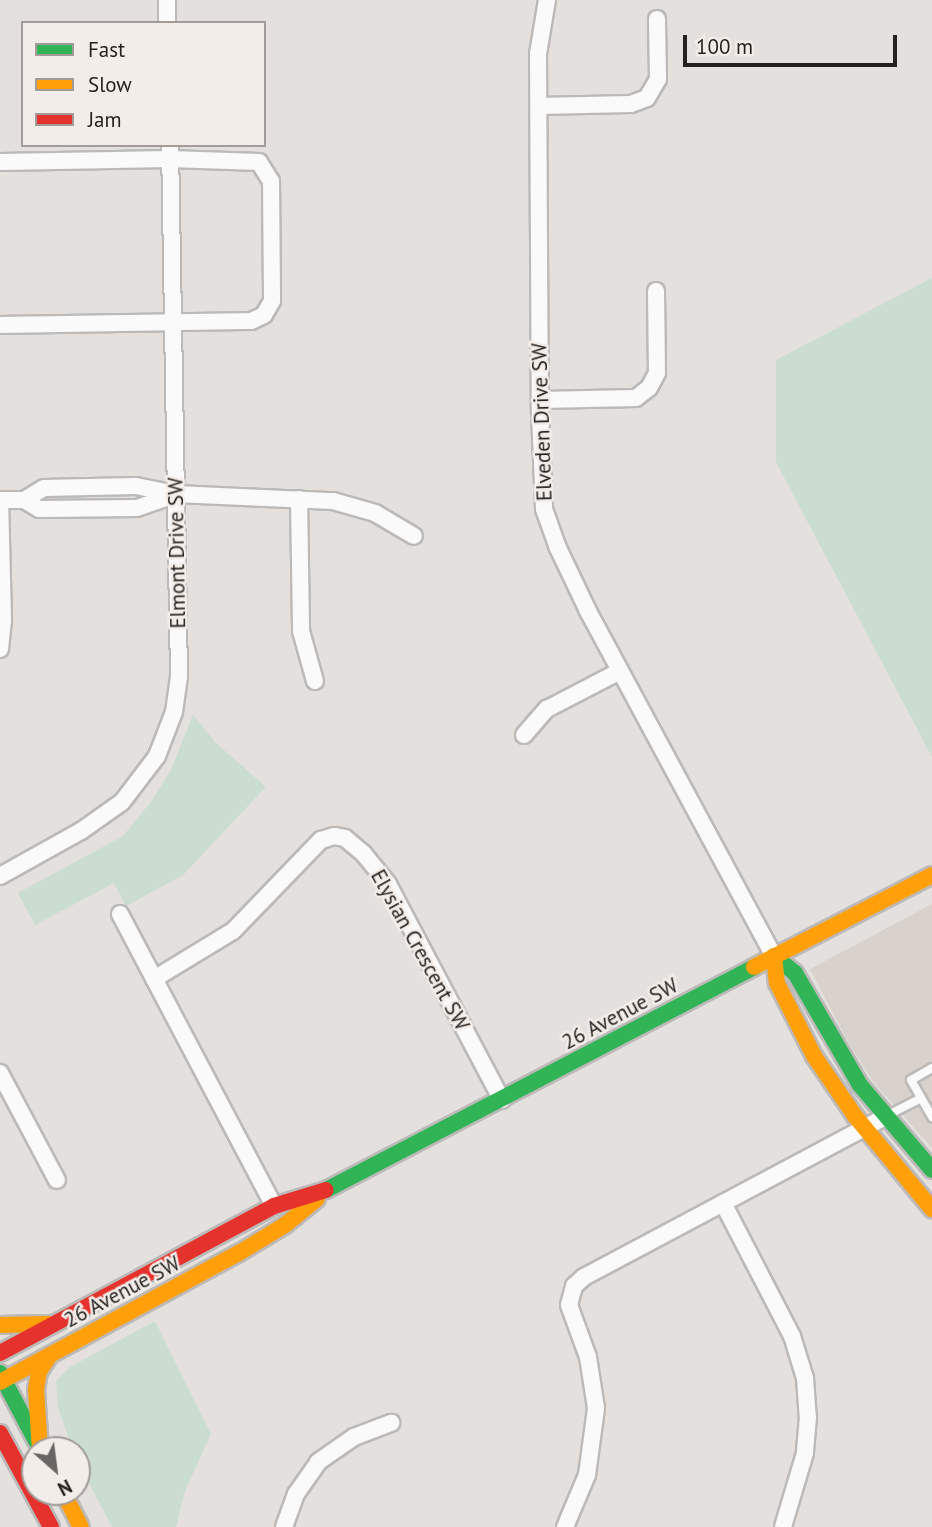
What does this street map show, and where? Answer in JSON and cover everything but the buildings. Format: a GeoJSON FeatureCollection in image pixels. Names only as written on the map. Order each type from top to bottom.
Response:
{"type":"FeatureCollection","features":[{"type":"Feature","properties":{"kind":"street"},"geometry":{"type":"LineString","coordinates":[[167,0],[167,21]]}},
{"type":"Feature","properties":{"kind":"street","name":"Elveden Drive SW"},"geometry":{"type":"LineString","coordinates":[[547,0],[538,54],[540,400],[544,509],[574,583],[774,956]]}},
{"type":"Feature","properties":{"kind":"street"},"geometry":{"type":"LineString","coordinates":[[539,106],[631,104],[647,98],[658,79],[657,19]]}},
{"type":"Feature","properties":{"kind":"street"},"geometry":{"type":"LineString","coordinates":[[0,162],[170,152],[260,162],[271,181],[272,229],[272,301],[264,315],[251,321],[0,325]]}},
{"type":"Feature","properties":{"kind":"street","name":"Elmont Drive SW"},"geometry":{"type":"LineString","coordinates":[[0,876],[96,822],[131,793],[157,756],[169,729],[179,676],[170,152]]}},
{"type":"Feature","properties":{"kind":"street"},"geometry":{"type":"LineString","coordinates":[[540,400],[636,398],[649,388],[657,373],[656,291]]}},
{"type":"Feature","properties":{"kind":"street"},"geometry":{"type":"LineString","coordinates":[[0,649],[3,634],[0,500],[24,500],[44,488],[136,486],[176,494],[332,501],[364,509],[394,522],[414,536]]}},
{"type":"Feature","properties":{"kind":"street"},"geometry":{"type":"LineString","coordinates":[[90,487],[90,509]]}},
{"type":"Feature","properties":{"kind":"street"},"geometry":{"type":"LineString","coordinates":[[24,500],[39,509],[137,508],[176,494]]}},
{"type":"Feature","properties":{"kind":"street"},"geometry":{"type":"LineString","coordinates":[[299,499],[301,631],[315,681]]}},
{"type":"Feature","properties":{"kind":"street"},"geometry":{"type":"LineString","coordinates":[[524,736],[547,709],[620,671]]}},
{"type":"Feature","properties":{"kind":"street","name":"Elysian Crescent SW"},"geometry":{"type":"LineString","coordinates":[[154,979],[233,931],[321,840],[334,836],[345,838],[363,853],[388,884],[502,1100]]}},
{"type":"Feature","properties":{"kind":"street","name":"26 Avenue SW"},"geometry":{"type":"LineString","coordinates":[[0,1353],[274,1206],[327,1190],[932,875]]}},
{"type":"Feature","properties":{"kind":"street"},"geometry":{"type":"LineString","coordinates":[[120,914],[274,1206]]}},
{"type":"Feature","properties":{"kind":"street"},"geometry":{"type":"LineString","coordinates":[[774,956],[795,973],[848,1067],[885,1117],[932,1170]]}},
{"type":"Feature","properties":{"kind":"street"},"geometry":{"type":"LineString","coordinates":[[774,956],[777,984],[814,1056],[865,1127],[932,1209]]}},
{"type":"Feature","properties":{"kind":"street"},"geometry":{"type":"LineString","coordinates":[[0,1073],[57,1180]]}},
{"type":"Feature","properties":{"kind":"street"},"geometry":{"type":"LineString","coordinates":[[565,1527],[587,1475],[596,1418],[593,1378],[569,1305],[574,1286],[584,1277],[885,1117]]}},
{"type":"Feature","properties":{"kind":"street","name":"26 Avenue SW"},"geometry":{"type":"LineString","coordinates":[[1,1378],[50,1355],[239,1253],[285,1225],[327,1190]]}},
{"type":"Feature","properties":{"kind":"street"},"geometry":{"type":"LineString","coordinates":[[723,1203],[792,1336],[805,1378],[808,1417],[805,1453],[783,1527]]}},
{"type":"Feature","properties":{"kind":"street"},"geometry":{"type":"LineString","coordinates":[[0,1325],[55,1324]]}},
{"type":"Feature","properties":{"kind":"street"},"geometry":{"type":"LineString","coordinates":[[39,1436],[36,1390],[39,1372],[50,1355]]}},
{"type":"Feature","properties":{"kind":"street"},"geometry":{"type":"LineString","coordinates":[[1,1378],[32,1436]]}},
{"type":"Feature","properties":{"kind":"street"},"geometry":{"type":"LineString","coordinates":[[284,1527],[296,1494],[318,1462],[354,1437],[391,1423]]}},
{"type":"Feature","properties":{"kind":"street"},"geometry":{"type":"LineString","coordinates":[[3,1441],[51,1527]]}},
{"type":"Feature","properties":{"kind":"street"},"geometry":{"type":"LineString","coordinates":[[70,1506],[81,1527]]}},
{"type":"Feature","properties":{"kind":"lane"},"geometry":{"type":"LineString","coordinates":[[932,1068],[911,1080],[932,1117]]}},
{"type":"Feature","properties":{"kind":"lane"},"geometry":{"type":"LineString","coordinates":[[885,1117],[921,1098]]}},
{"type":"Feature","properties":{"kind":"shaded area"},"geometry":{"type":"Polygon","coordinates":[[[932,904],[932,1148],[874,1083],[848,1042],[810,969],[932,904]]]}},
{"type":"Feature","properties":{"kind":"green space"},"geometry":{"type":"Polygon","coordinates":[[[932,278],[932,757],[776,462],[776,360],[932,278]]]}},
{"type":"Feature","properties":{"kind":"green space"},"geometry":{"type":"Polygon","coordinates":[[[193,715],[216,743],[266,787],[183,875],[126,906],[114,883],[35,925],[18,893],[123,836],[150,803],[170,772],[193,715]]]}},
{"type":"Feature","properties":{"kind":"green space"},"geometry":{"type":"Polygon","coordinates":[[[155,1321],[211,1434],[185,1491],[176,1527],[112,1527],[91,1487],[91,1436],[68,1436],[58,1408],[56,1381],[70,1367],[155,1321]]]}},
{"type":"Feature","properties":{"kind":"traffic: fast"},"geometry":{"type":"LineString","coordinates":[[774,956],[795,973],[860,1085],[932,1170]]}},
{"type":"Feature","properties":{"kind":"traffic: fast"},"geometry":{"type":"LineString","coordinates":[[326,1190],[754,967]]}},
{"type":"Feature","properties":{"kind":"traffic: fast"},"geometry":{"type":"LineString","coordinates":[[0,1373],[33,1436]]}},
{"type":"Feature","properties":{"kind":"traffic: slow"},"geometry":{"type":"LineString","coordinates":[[754,967],[932,875]]}},
{"type":"Feature","properties":{"kind":"traffic: slow"},"geometry":{"type":"LineString","coordinates":[[774,956],[777,983],[814,1056],[855,1116],[932,1209]]}},
{"type":"Feature","properties":{"kind":"traffic: slow"},"geometry":{"type":"LineString","coordinates":[[0,1382],[239,1253],[285,1225],[317,1199]]}},
{"type":"Feature","properties":{"kind":"traffic: slow"},"geometry":{"type":"LineString","coordinates":[[0,1325],[48,1324]]}},
{"type":"Feature","properties":{"kind":"traffic: slow"},"geometry":{"type":"LineString","coordinates":[[39,1436],[36,1390],[39,1372],[50,1355]]}},
{"type":"Feature","properties":{"kind":"traffic: slow"},"geometry":{"type":"LineString","coordinates":[[70,1506],[81,1527]]}},
{"type":"Feature","properties":{"kind":"traffic: jam"},"geometry":{"type":"LineString","coordinates":[[0,1353],[274,1206],[326,1190]]}},
{"type":"Feature","properties":{"kind":"traffic: jam"},"geometry":{"type":"LineString","coordinates":[[0,1433],[51,1527]]}}]}
